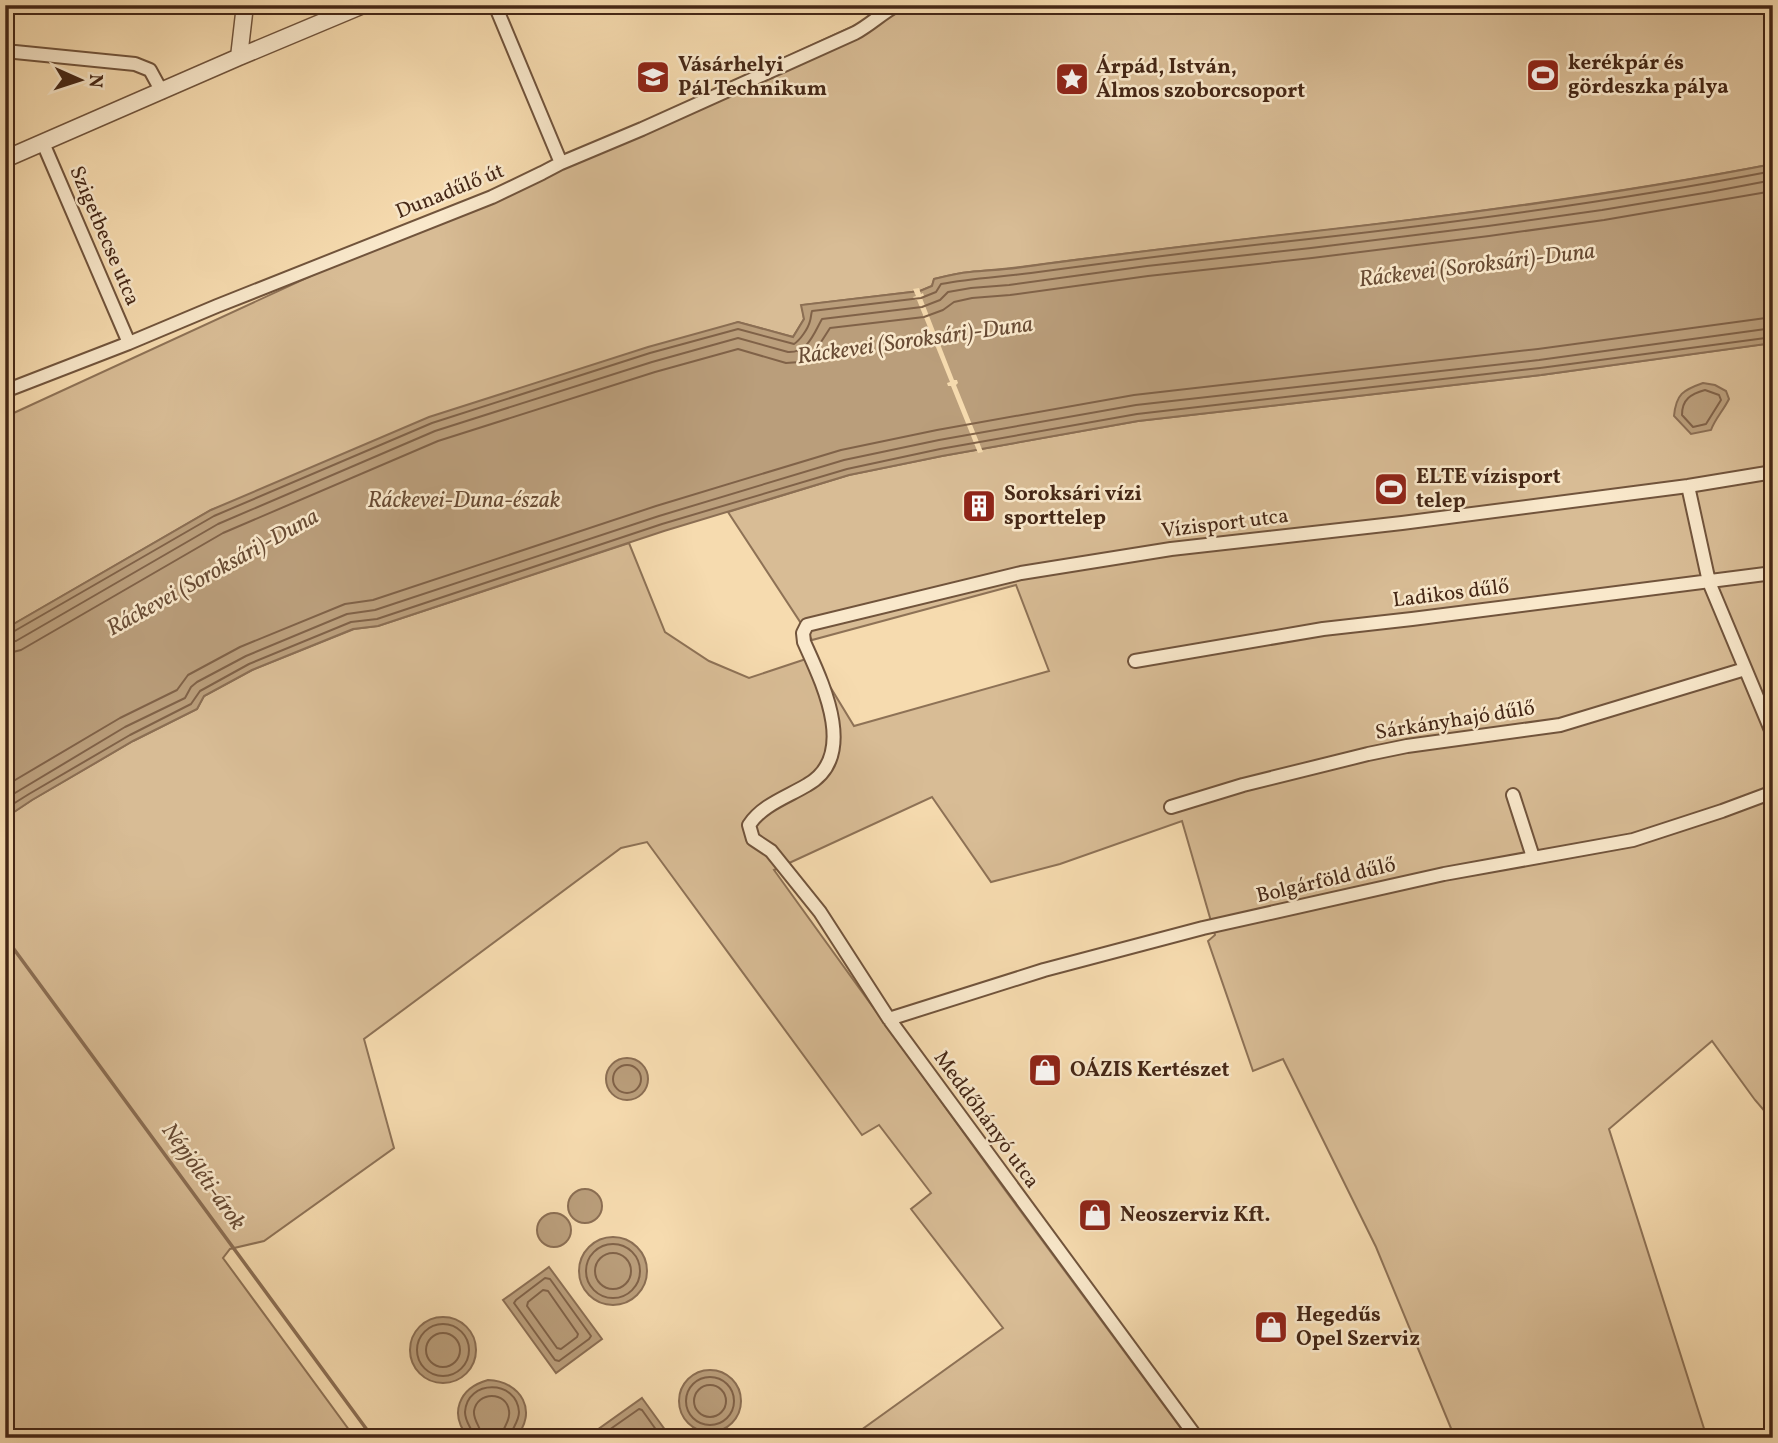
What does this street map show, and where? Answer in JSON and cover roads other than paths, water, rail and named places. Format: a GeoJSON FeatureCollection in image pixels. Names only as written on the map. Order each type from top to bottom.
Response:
{"type":"FeatureCollection","features":[{"type":"Feature","properties":{"kind":"street"},"geometry":{"type":"LineString","coordinates":[[239,57],[245,5]]}},
{"type":"Feature","properties":{"kind":"street"},"geometry":{"type":"LineString","coordinates":[[5,159],[363,5]]}},
{"type":"Feature","properties":{"kind":"street"},"geometry":{"type":"LineString","coordinates":[[495,5],[561,163]]}},
{"type":"Feature","properties":{"kind":"street","name":"Dunadűlő út"},"geometry":{"type":"LineString","coordinates":[[5,391],[492,197],[561,163],[855,33],[897,5]]}},
{"type":"Feature","properties":{"kind":"street"},"geometry":{"type":"LineString","coordinates":[[5,51],[135,64],[150,71],[162,92]]}},
{"type":"Feature","properties":{"kind":"street","name":"Szigetbecse utca"},"geometry":{"type":"LineString","coordinates":[[43,143],[129,343]]}},
{"type":"Feature","properties":{"kind":"street","name":"Vízisport utca"},"geometry":{"type":"LineString","coordinates":[[749,825],[756,814],[811,783],[821,774],[833,748],[834,722],[804,642],[803,634],[807,625],[1021,573],[1171,549],[1402,523],[1688,486],[1773,472]]}},
{"type":"Feature","properties":{"kind":"street"},"geometry":{"type":"LineString","coordinates":[[1688,486],[1709,582],[1773,735]]}},
{"type":"Feature","properties":{"kind":"street","name":"Ladikos dűlő"},"geometry":{"type":"LineString","coordinates":[[1135,661],[1323,629],[1773,573]]}},
{"type":"Feature","properties":{"kind":"street","name":"Sárkányhajó dűlő"},"geometry":{"type":"LineString","coordinates":[[1171,807],[1243,785],[1368,754],[1560,725],[1745,669]]}},
{"type":"Feature","properties":{"kind":"street","name":"Bolgárföld dűlő"},"geometry":{"type":"LineString","coordinates":[[889,1019],[1044,970],[1203,928],[1444,874],[1633,840],[1773,792]]}},
{"type":"Feature","properties":{"kind":"street"},"geometry":{"type":"LineString","coordinates":[[1513,795],[1533,858]]}},
{"type":"Feature","properties":{"kind":"street","name":"Meddőhányó utca"},"geometry":{"type":"LineString","coordinates":[[749,825],[753,839],[771,851],[820,912],[889,1019],[1197,1438]]}},
{"type":"Feature","properties":{"kind":"water","name":"Ráckevei-Duna-észak"},"geometry":{"type":"Polygon","coordinates":[[[1773,164],[1773,343],[1541,375],[1138,421],[849,475],[664,531],[378,626],[353,629],[252,670],[204,696],[197,709],[133,741],[5,818],[5,629],[211,510],[429,417],[648,347],[738,322],[793,337],[804,319],[801,305],[920,291],[932,286],[934,279],[957,274],[1482,211],[1657,185],[1773,164]]]}},
{"type":"Feature","properties":{"kind":"water"},"geometry":{"type":"Polygon","coordinates":[[[1703,383],[1726,391],[1729,399],[1711,430],[1691,434],[1674,416],[1675,409],[1682,394],[1703,383]]]}},
{"type":"Feature","properties":{"kind":"water"},"geometry":{"type":"Polygon","coordinates":[[[627,1058],[642,1064],[648,1079],[642,1094],[627,1100],[612,1094],[606,1079],[612,1064],[627,1058]]]}},
{"type":"Feature","properties":{"kind":"water"},"geometry":{"type":"Polygon","coordinates":[[[585,1189],[597,1194],[602,1206],[597,1218],[585,1223],[573,1218],[568,1206],[573,1194],[585,1189]]]}},
{"type":"Feature","properties":{"kind":"water"},"geometry":{"type":"Polygon","coordinates":[[[554,1213],[566,1218],[571,1230],[566,1242],[554,1247],[542,1242],[537,1230],[542,1218],[554,1213]]]}},
{"type":"Feature","properties":{"kind":"water"},"geometry":{"type":"Polygon","coordinates":[[[620,1237],[641,1252],[647,1264],[645,1284],[637,1295],[620,1305],[606,1305],[589,1295],[581,1284],[579,1264],[589,1247],[600,1239],[620,1237]]]}},
{"type":"Feature","properties":{"kind":"water"},"geometry":{"type":"Polygon","coordinates":[[[549,1267],[602,1339],[556,1373],[503,1300],[549,1267]]]}},
{"type":"Feature","properties":{"kind":"water"},"geometry":{"type":"Polygon","coordinates":[[[443,1317],[456,1319],[466,1327],[474,1337],[474,1363],[466,1373],[456,1381],[443,1383],[430,1381],[420,1373],[412,1363],[410,1350],[412,1337],[420,1327],[430,1319],[443,1317]]]}},
{"type":"Feature","properties":{"kind":"water"},"geometry":{"type":"Polygon","coordinates":[[[704,1370],[716,1370],[732,1379],[739,1389],[739,1413],[732,1423],[716,1432],[704,1432],[693,1427],[684,1418],[679,1407],[679,1395],[684,1384],[693,1375],[704,1370]]]}},
{"type":"Feature","properties":{"kind":"water"},"geometry":{"type":"Polygon","coordinates":[[[488,1380],[510,1386],[523,1400],[526,1418],[515,1438],[469,1438],[463,1429],[459,1420],[460,1403],[470,1389],[488,1380]]]}},
{"type":"Feature","properties":{"kind":"water"},"geometry":{"type":"Polygon","coordinates":[[[642,1398],[671,1438],[603,1438],[597,1430],[642,1398]]]}},
{"type":"Feature","properties":{"kind":"waterway","name":"Népjóléti-árok"},"geometry":{"type":"LineString","coordinates":[[5,937],[373,1438]]}},
{"type":"Feature","properties":{"kind":"place","name":"kerékpár és gördeszka pálya"},"geometry":{"type":"Point","coordinates":[1543,75]}},
{"type":"Feature","properties":{"kind":"place","name":"Vásárhelyi Pál Technikum"},"geometry":{"type":"Point","coordinates":[653,77]}},
{"type":"Feature","properties":{"kind":"place","name":"Árpád, István, Álmos szoborcsoport"},"geometry":{"type":"Point","coordinates":[1072,79]}},
{"type":"Feature","properties":{"kind":"place","name":"ELTE vízisport telep"},"geometry":{"type":"Point","coordinates":[1391,489]}},
{"type":"Feature","properties":{"kind":"place","name":"Soroksári vízi sporttelep"},"geometry":{"type":"Point","coordinates":[979,506]}},
{"type":"Feature","properties":{"kind":"place","name":"OÁZIS Kertészet"},"geometry":{"type":"Point","coordinates":[1045,1070]}},
{"type":"Feature","properties":{"kind":"place","name":"Neoszerviz Kft."},"geometry":{"type":"Point","coordinates":[1095,1215]}},
{"type":"Feature","properties":{"kind":"place","name":"Hegedűs Opel Szerviz"},"geometry":{"type":"Point","coordinates":[1271,1327]}},
{"type":"Feature","properties":{"kind":"water label","name":"Ráckevei (Soroksári)-Duna"},"geometry":{"type":"Point","coordinates":[1477,266]}},
{"type":"Feature","properties":{"kind":"water label","name":"Ráckevei (Soroksári)-Duna"},"geometry":{"type":"Point","coordinates":[915,341]}},
{"type":"Feature","properties":{"kind":"water label","name":"Ráckevei (Soroksári)-Duna"},"geometry":{"type":"Point","coordinates":[213,573]}}]}
